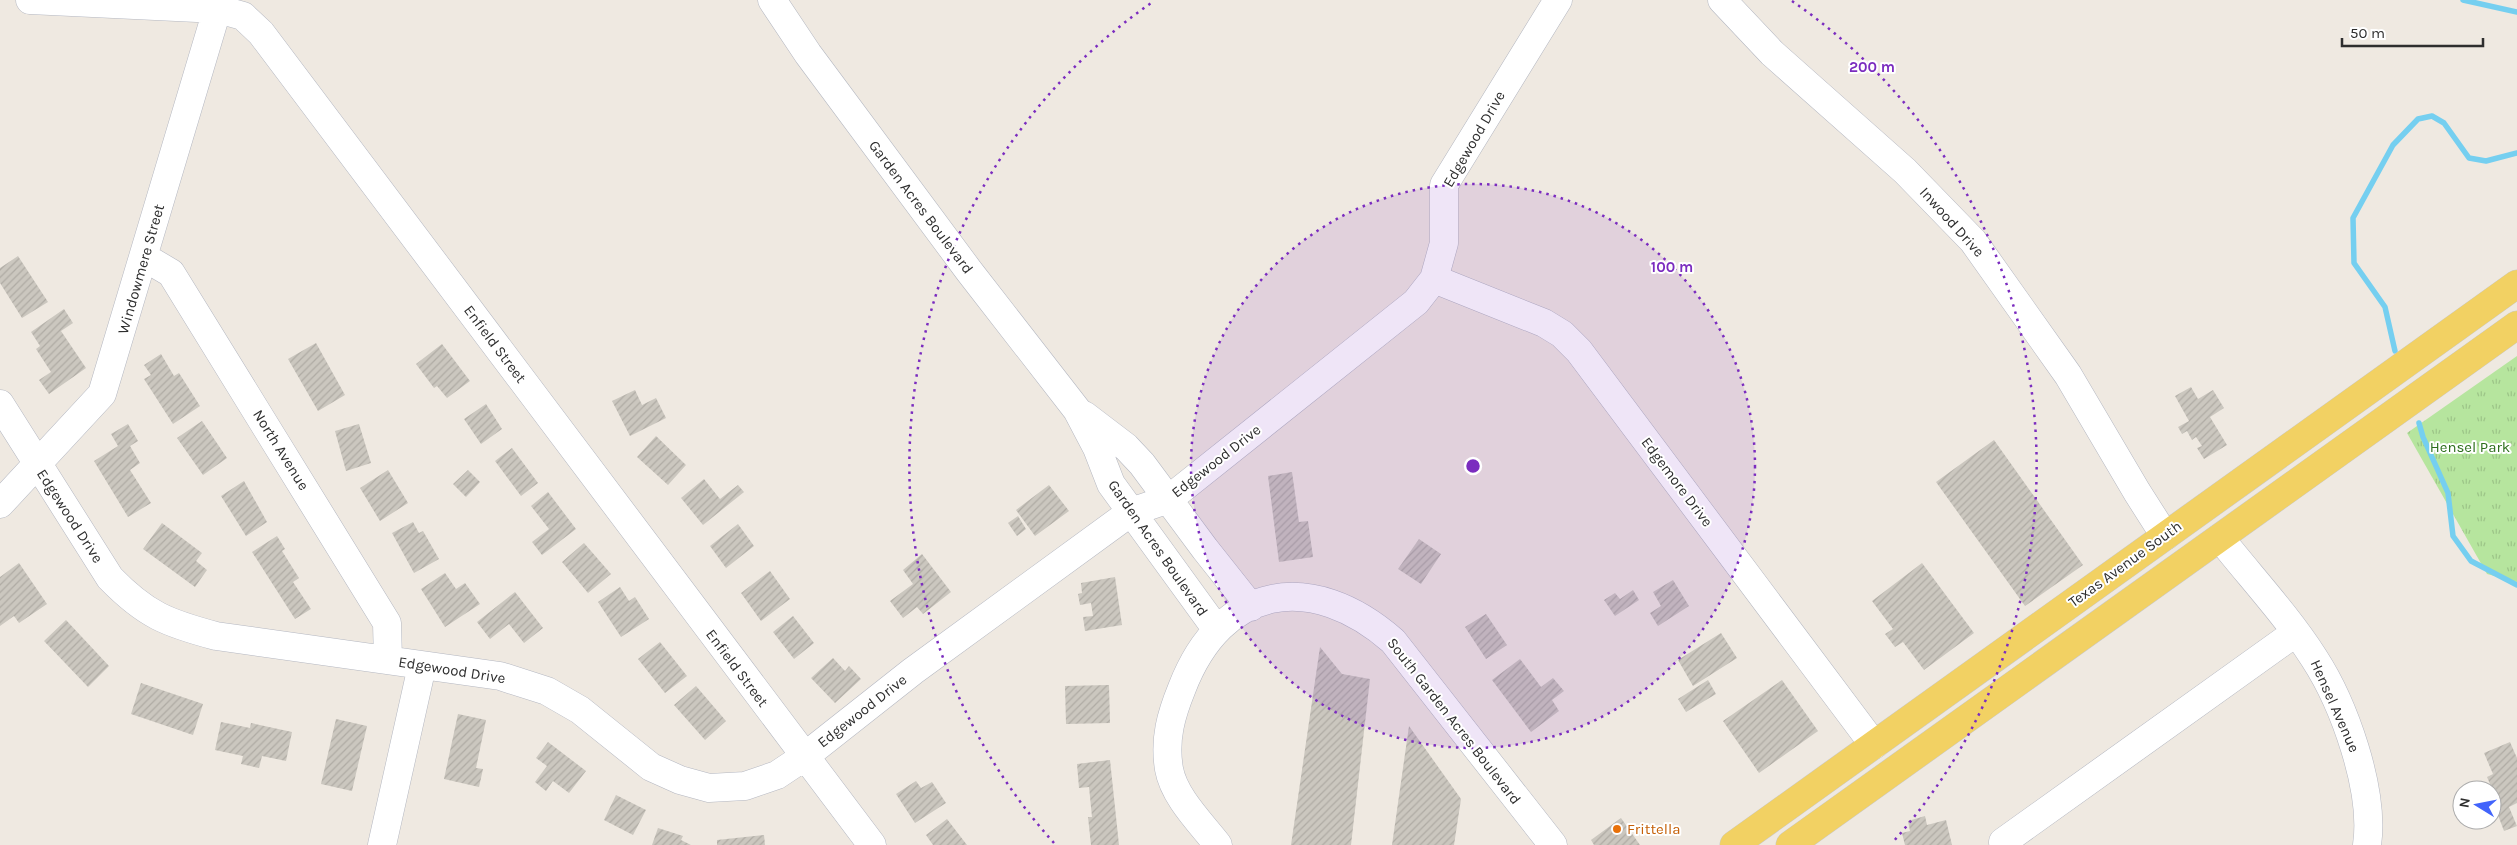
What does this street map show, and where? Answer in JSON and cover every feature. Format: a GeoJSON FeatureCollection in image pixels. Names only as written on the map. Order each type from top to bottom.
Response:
{"type":"FeatureCollection","features":[{"type":"Feature","properties":{"kind":"main road","name":"Texas Avenue South"},"geometry":{"type":"LineString","coordinates":[[1734,845],[2517,284]]}},
{"type":"Feature","properties":{"kind":"main road"},"geometry":{"type":"LineString","coordinates":[[1790,845],[2517,325]]}},
{"type":"Feature","properties":{"kind":"main road"},"geometry":{"type":"LineString","coordinates":[[2220,538],[2219,526],[2229,510],[2357,419],[2382,380]]}},
{"type":"Feature","properties":{"kind":"main road"},"geometry":{"type":"LineString","coordinates":[[1997,698],[2022,659],[2152,566],[2165,554],[2165,536]]}},
{"type":"Feature","properties":{"kind":"street","name":"Enfield Street"},"geometry":{"type":"LineString","coordinates":[[30,0],[219,4],[243,16],[261,33],[872,845]]}},
{"type":"Feature","properties":{"kind":"street","name":"Garden Acres Boulevard"},"geometry":{"type":"LineString","coordinates":[[772,0],[808,54],[963,263],[1077,410],[1097,448],[1111,484],[1190,594],[1233,618]]}},
{"type":"Feature","properties":{"kind":"street","name":"Edgewood Drive"},"geometry":{"type":"LineString","coordinates":[[0,404],[110,578],[126,594],[155,616],[184,628],[216,636],[500,676],[546,691],[580,710],[651,767],[680,780],[709,788],[745,786],[776,775],[804,757],[913,671],[1131,512],[1168,499],[1416,302],[1434,279],[1444,244],[1444,185],[1558,0]]}},
{"type":"Feature","properties":{"kind":"street","name":"Inwood Drive"},"geometry":{"type":"LineString","coordinates":[[1722,0],[1772,53],[1904,171],[1972,241],[2068,375],[2165,536]]}},
{"type":"Feature","properties":{"kind":"street","name":"Windowmere Street"},"geometry":{"type":"LineString","coordinates":[[0,504],[102,394],[219,4]]}},
{"type":"Feature","properties":{"kind":"street","name":"North Avenue"},"geometry":{"type":"LineString","coordinates":[[144,257],[171,273],[387,623],[388,660]]}},
{"type":"Feature","properties":{"kind":"street","name":"Edgemore Drive"},"geometry":{"type":"LineString","coordinates":[[1434,279],[1544,323],[1562,334],[1579,351],[1874,745]]}},
{"type":"Feature","properties":{"kind":"street","name":"Garden Acres Boulevard"},"geometry":{"type":"LineString","coordinates":[[1077,410],[1126,447],[1142,464],[1168,499],[1233,618]]}},
{"type":"Feature","properties":{"kind":"street","name":"Hensel Avenue"},"geometry":{"type":"LineString","coordinates":[[2220,538],[2315,658],[2342,713],[2358,756],[2370,826],[2367,845]]}},
{"type":"Feature","properties":{"kind":"street"},"geometry":{"type":"LineString","coordinates":[[1190,594],[1195,635],[1193,661],[1170,721],[1167,742],[1169,771],[1178,793],[1218,845]]}},
{"type":"Feature","properties":{"kind":"street","name":"South Garden Acres Boulevard"},"geometry":{"type":"LineString","coordinates":[[1233,618],[1267,600],[1289,595],[1313,597],[1336,604],[1377,626],[1393,641],[1553,845]]}},
{"type":"Feature","properties":{"kind":"street"},"geometry":{"type":"LineString","coordinates":[[1193,661],[1233,618]]}},
{"type":"Feature","properties":{"kind":"street"},"geometry":{"type":"LineString","coordinates":[[2003,842],[2295,633]]}},
{"type":"Feature","properties":{"kind":"street"},"geometry":{"type":"LineString","coordinates":[[382,845],[422,666]]}},
{"type":"Feature","properties":{"kind":"green space","name":"Hensel Park"},"geometry":{"type":"Polygon","coordinates":[[[2517,356],[2517,582],[2487,574],[2407,433],[2517,356]]]}},
{"type":"Feature","properties":{"kind":"building"},"geometry":{"type":"Polygon","coordinates":[[[18,256],[48,302],[22,318],[0,283],[0,268],[18,256]]]}},
{"type":"Feature","properties":{"kind":"building"},"geometry":{"type":"Polygon","coordinates":[[[64,309],[73,323],[61,331],[86,368],[49,394],[39,380],[51,372],[36,349],[40,346],[31,332],[64,309]]]}},
{"type":"Feature","properties":{"kind":"building"},"geometry":{"type":"Polygon","coordinates":[[[316,343],[345,395],[318,411],[288,359],[316,343]]]}},
{"type":"Feature","properties":{"kind":"building"},"geometry":{"type":"Polygon","coordinates":[[[442,344],[470,381],[447,398],[437,386],[434,388],[416,364],[442,344]]]}},
{"type":"Feature","properties":{"kind":"building"},"geometry":{"type":"Polygon","coordinates":[[[161,354],[174,376],[179,373],[200,406],[173,424],[144,379],[151,375],[144,365],[161,354]]]}},
{"type":"Feature","properties":{"kind":"building"},"geometry":{"type":"Polygon","coordinates":[[[2191,387],[2198,399],[2213,390],[2224,408],[2210,417],[2227,445],[2204,459],[2197,448],[2202,446],[2196,437],[2192,440],[2187,431],[2182,434],[2178,427],[2189,421],[2175,396],[2191,387]]]}},
{"type":"Feature","properties":{"kind":"building"},"geometry":{"type":"Polygon","coordinates":[[[635,390],[642,405],[656,398],[666,418],[630,436],[612,401],[635,390]]]}},
{"type":"Feature","properties":{"kind":"building"},"geometry":{"type":"Polygon","coordinates":[[[486,404],[502,429],[481,444],[464,419],[486,404]]]}},
{"type":"Feature","properties":{"kind":"building"},"geometry":{"type":"Polygon","coordinates":[[[202,421],[227,458],[203,475],[177,438],[202,421]]]}},
{"type":"Feature","properties":{"kind":"building"},"geometry":{"type":"Polygon","coordinates":[[[128,424],[138,441],[130,446],[140,463],[130,470],[151,503],[128,517],[94,461],[118,446],[111,434],[128,424]]]}},
{"type":"Feature","properties":{"kind":"building"},"geometry":{"type":"Polygon","coordinates":[[[359,424],[371,463],[346,471],[335,431],[359,424]]]}},
{"type":"Feature","properties":{"kind":"building"},"geometry":{"type":"Polygon","coordinates":[[[656,436],[686,465],[668,485],[637,457],[656,436]]]}},
{"type":"Feature","properties":{"kind":"building"},"geometry":{"type":"Polygon","coordinates":[[[1994,440],[2083,565],[2025,606],[1936,482],[1994,440]]]}},
{"type":"Feature","properties":{"kind":"building"},"geometry":{"type":"Polygon","coordinates":[[[512,448],[538,483],[521,496],[495,461],[512,448]]]}},
{"type":"Feature","properties":{"kind":"building"},"geometry":{"type":"Polygon","coordinates":[[[388,470],[408,503],[380,521],[360,488],[388,470]]]}},
{"type":"Feature","properties":{"kind":"building"},"geometry":{"type":"Polygon","coordinates":[[[468,470],[480,482],[466,497],[453,484],[468,470]]]}},
{"type":"Feature","properties":{"kind":"building"},"geometry":{"type":"Polygon","coordinates":[[[1292,472],[1299,522],[1308,521],[1313,557],[1279,562],[1268,476],[1292,472]]]}},
{"type":"Feature","properties":{"kind":"building"},"geometry":{"type":"Polygon","coordinates":[[[704,479],[720,499],[738,485],[744,492],[703,525],[681,498],[704,479]]]}},
{"type":"Feature","properties":{"kind":"building"},"geometry":{"type":"Polygon","coordinates":[[[244,481],[267,522],[246,536],[221,496],[244,481]]]}},
{"type":"Feature","properties":{"kind":"building"},"geometry":{"type":"Polygon","coordinates":[[[1049,485],[1069,511],[1035,536],[1016,510],[1049,485]]]}},
{"type":"Feature","properties":{"kind":"building"},"geometry":{"type":"Polygon","coordinates":[[[548,492],[576,529],[542,555],[532,542],[549,529],[531,506],[548,492]]]}},
{"type":"Feature","properties":{"kind":"building"},"geometry":{"type":"Polygon","coordinates":[[[1018,516],[1026,529],[1017,536],[1008,523],[1018,516]]]}},
{"type":"Feature","properties":{"kind":"building"},"geometry":{"type":"Polygon","coordinates":[[[413,522],[419,533],[423,531],[439,559],[414,573],[392,533],[413,522]]]}},
{"type":"Feature","properties":{"kind":"building"},"geometry":{"type":"Polygon","coordinates":[[[162,523],[202,553],[196,561],[207,570],[195,587],[143,549],[162,523]]]}},
{"type":"Feature","properties":{"kind":"building"},"geometry":{"type":"Polygon","coordinates":[[[738,524],[754,546],[726,568],[710,546],[738,524]]]}},
{"type":"Feature","properties":{"kind":"building"},"geometry":{"type":"Polygon","coordinates":[[[277,536],[285,549],[282,551],[299,578],[293,582],[311,609],[295,619],[252,552],[277,536]]]}},
{"type":"Feature","properties":{"kind":"building"},"geometry":{"type":"Polygon","coordinates":[[[1419,539],[1441,554],[1421,584],[1398,569],[1419,539]]]}},
{"type":"Feature","properties":{"kind":"building"},"geometry":{"type":"Polygon","coordinates":[[[584,543],[611,574],[588,593],[562,562],[584,543]]]}},
{"type":"Feature","properties":{"kind":"building"},"geometry":{"type":"Polygon","coordinates":[[[922,554],[951,592],[923,614],[917,607],[903,618],[890,601],[913,584],[903,570],[922,554]]]}},
{"type":"Feature","properties":{"kind":"building"},"geometry":{"type":"Polygon","coordinates":[[[19,563],[47,604],[19,623],[14,616],[0,626],[0,577],[19,563]]]}},
{"type":"Feature","properties":{"kind":"building"},"geometry":{"type":"Polygon","coordinates":[[[1922,563],[1974,633],[1924,670],[1903,642],[1895,647],[1885,634],[1893,629],[1872,601],[1922,563]]]}},
{"type":"Feature","properties":{"kind":"building"},"geometry":{"type":"Polygon","coordinates":[[[770,571],[790,599],[761,621],[741,593],[770,571]]]}},
{"type":"Feature","properties":{"kind":"building"},"geometry":{"type":"Polygon","coordinates":[[[445,573],[456,589],[465,583],[480,604],[445,627],[421,589],[445,573]]]}},
{"type":"Feature","properties":{"kind":"building"},"geometry":{"type":"Polygon","coordinates":[[[1115,577],[1122,625],[1085,631],[1083,617],[1093,616],[1091,603],[1080,605],[1078,594],[1082,593],[1081,583],[1115,577]]]}},
{"type":"Feature","properties":{"kind":"building"},"geometry":{"type":"Polygon","coordinates":[[[1673,580],[1689,606],[1658,626],[1650,613],[1661,606],[1653,592],[1673,580]]]}},
{"type":"Feature","properties":{"kind":"building"},"geometry":{"type":"Polygon","coordinates":[[[620,587],[629,601],[635,597],[649,619],[621,637],[598,602],[620,587]]]}},
{"type":"Feature","properties":{"kind":"building"},"geometry":{"type":"Polygon","coordinates":[[[1633,590],[1639,600],[1615,616],[1604,600],[1615,593],[1620,599],[1633,590]]]}},
{"type":"Feature","properties":{"kind":"building"},"geometry":{"type":"Polygon","coordinates":[[[515,592],[543,628],[524,643],[509,624],[490,639],[477,622],[515,592]]]}},
{"type":"Feature","properties":{"kind":"building"},"geometry":{"type":"Polygon","coordinates":[[[1486,614],[1507,645],[1486,659],[1465,627],[1486,614]]]}},
{"type":"Feature","properties":{"kind":"building"},"geometry":{"type":"Polygon","coordinates":[[[793,616],[814,643],[794,659],[773,632],[793,616]]]}},
{"type":"Feature","properties":{"kind":"building"},"geometry":{"type":"Polygon","coordinates":[[[66,620],[109,666],[88,687],[44,641],[66,620]]]}},
{"type":"Feature","properties":{"kind":"building"},"geometry":{"type":"Polygon","coordinates":[[[1721,633],[1737,658],[1693,686],[1678,660],[1721,633]]]}},
{"type":"Feature","properties":{"kind":"building"},"geometry":{"type":"Polygon","coordinates":[[[660,642],[687,676],[665,693],[638,659],[660,642]]]}},
{"type":"Feature","properties":{"kind":"building"},"geometry":{"type":"Polygon","coordinates":[[[1320,647],[1342,674],[1370,679],[1351,845],[1291,845],[1320,647]]]}},
{"type":"Feature","properties":{"kind":"building"},"geometry":{"type":"Polygon","coordinates":[[[833,658],[845,671],[849,666],[861,679],[835,703],[811,678],[833,658]]]}},
{"type":"Feature","properties":{"kind":"building"},"geometry":{"type":"Polygon","coordinates":[[[1520,659],[1541,687],[1553,678],[1564,691],[1552,700],[1559,711],[1531,732],[1492,680],[1520,659]]]}},
{"type":"Feature","properties":{"kind":"building"},"geometry":{"type":"Polygon","coordinates":[[[1708,680],[1716,694],[1686,712],[1678,699],[1708,680]]]}},
{"type":"Feature","properties":{"kind":"building"},"geometry":{"type":"Polygon","coordinates":[[[1782,680],[1818,731],[1759,773],[1723,721],[1782,680]]]}},
{"type":"Feature","properties":{"kind":"building"},"geometry":{"type":"Polygon","coordinates":[[[141,683],[203,704],[193,735],[131,714],[141,683]]]}},
{"type":"Feature","properties":{"kind":"building"},"geometry":{"type":"Polygon","coordinates":[[[1109,685],[1110,723],[1066,724],[1065,686],[1109,685]]]}},
{"type":"Feature","properties":{"kind":"building"},"geometry":{"type":"Polygon","coordinates":[[[696,686],[726,721],[705,740],[674,705],[696,686]]]}},
{"type":"Feature","properties":{"kind":"building"},"geometry":{"type":"Polygon","coordinates":[[[458,714],[486,720],[476,768],[483,769],[479,787],[444,779],[458,714]]]}},
{"type":"Feature","properties":{"kind":"building"},"geometry":{"type":"Polygon","coordinates":[[[336,719],[367,726],[352,791],[321,784],[336,719]]]}},
{"type":"Feature","properties":{"kind":"building"},"geometry":{"type":"Polygon","coordinates":[[[221,722],[250,728],[251,723],[292,732],[286,761],[262,756],[259,768],[241,764],[243,756],[215,750],[221,722]]]}},
{"type":"Feature","properties":{"kind":"building"},"geometry":{"type":"Polygon","coordinates":[[[1409,726],[1461,799],[1454,845],[1392,845],[1409,726]]]}},
{"type":"Feature","properties":{"kind":"building"},"geometry":{"type":"Polygon","coordinates":[[[548,742],[586,771],[569,793],[553,781],[546,791],[535,782],[547,766],[536,758],[548,742]]]}},
{"type":"Feature","properties":{"kind":"building"},"geometry":{"type":"Polygon","coordinates":[[[2510,742],[2517,758],[2517,803],[2509,807],[2517,826],[2504,831],[2502,826],[2502,780],[2488,780],[2487,777],[2493,774],[2484,753],[2510,742]]]}},
{"type":"Feature","properties":{"kind":"building"},"geometry":{"type":"Polygon","coordinates":[[[1110,760],[1119,845],[1091,845],[1088,817],[1092,817],[1089,787],[1079,788],[1077,764],[1110,760]]]}},
{"type":"Feature","properties":{"kind":"building"},"geometry":{"type":"Polygon","coordinates":[[[916,781],[921,788],[932,782],[946,803],[915,823],[896,794],[916,781]]]}},
{"type":"Feature","properties":{"kind":"building"},"geometry":{"type":"Polygon","coordinates":[[[616,795],[646,810],[633,835],[604,820],[616,795]]]}},
{"type":"Feature","properties":{"kind":"building"},"geometry":{"type":"Polygon","coordinates":[[[1925,816],[1927,825],[1946,820],[1952,845],[1905,845],[1902,833],[1910,831],[1908,821],[1925,816]]]}},
{"type":"Feature","properties":{"kind":"building","name":"Frittella"},"geometry":{"type":"Polygon","coordinates":[[[1621,818],[1640,845],[1594,845],[1591,840],[1621,818]]]}},
{"type":"Feature","properties":{"kind":"building"},"geometry":{"type":"Polygon","coordinates":[[[947,819],[967,845],[933,845],[926,835],[947,819]]]}},
{"type":"Feature","properties":{"kind":"building"},"geometry":{"type":"Polygon","coordinates":[[[658,828],[683,836],[681,840],[691,845],[652,845],[658,828]]]}},
{"type":"Feature","properties":{"kind":"building"},"geometry":{"type":"Polygon","coordinates":[[[764,835],[765,845],[717,845],[717,840],[764,835]]]}},
{"type":"Feature","properties":{"kind":"waterway"},"geometry":{"type":"LineString","coordinates":[[2463,0],[2517,12]]}},
{"type":"Feature","properties":{"kind":"waterway"},"geometry":{"type":"LineString","coordinates":[[2395,351],[2385,307],[2354,263],[2353,218],[2393,145],[2418,119],[2432,116],[2444,123],[2469,158],[2486,161],[2517,153]]}},
{"type":"Feature","properties":{"kind":"waterway"},"geometry":{"type":"LineString","coordinates":[[2419,423],[2423,437],[2448,493],[2453,536],[2471,561],[2517,585]]}},
{"type":"Feature","properties":{"kind":"place","name":"Frittella"},"geometry":{"type":"Point","coordinates":[1617,829]}}]}
